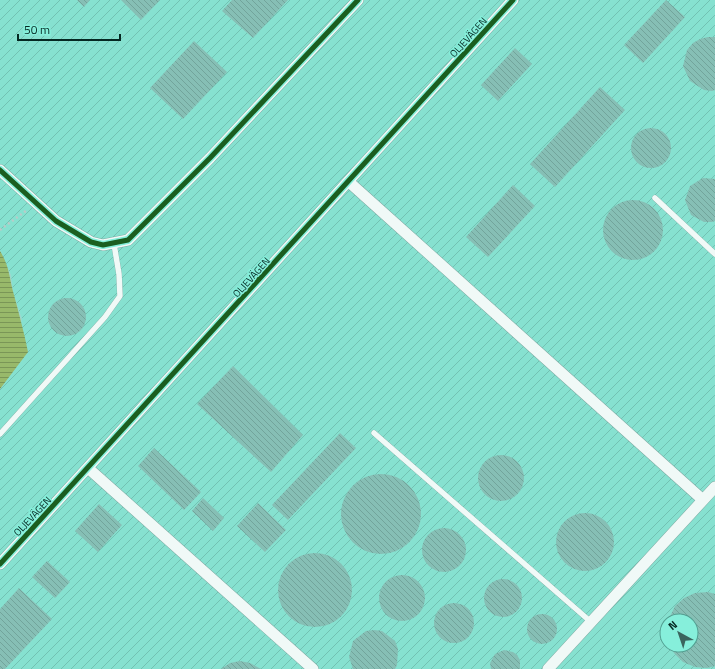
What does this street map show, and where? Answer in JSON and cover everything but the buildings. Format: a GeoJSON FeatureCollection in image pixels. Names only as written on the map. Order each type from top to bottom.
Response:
{"type":"FeatureCollection","features":[{"type":"Feature","properties":{"kind":"street"},"geometry":{"type":"LineString","coordinates":[[0,170],[56,221],[91,242],[103,245],[128,240],[210,158],[358,0]]}},
{"type":"Feature","properties":{"kind":"street","name":"OLJEVÄGEN"},"geometry":{"type":"LineString","coordinates":[[0,564],[513,0]]}},
{"type":"Feature","properties":{"kind":"street"},"geometry":{"type":"LineString","coordinates":[[349,182],[703,500]]}},
{"type":"Feature","properties":{"kind":"street"},"geometry":{"type":"LineString","coordinates":[[88,468],[312,669]]}},
{"type":"Feature","properties":{"kind":"street"},"geometry":{"type":"LineString","coordinates":[[548,669],[715,487]]}},
{"type":"Feature","properties":{"kind":"lane"},"geometry":{"type":"LineString","coordinates":[[655,198],[715,254]]}},
{"type":"Feature","properties":{"kind":"lane"},"geometry":{"type":"LineString","coordinates":[[0,434],[105,317],[120,296],[119,274],[114,244]]}},
{"type":"Feature","properties":{"kind":"lane"},"geometry":{"type":"LineString","coordinates":[[374,433],[591,622]]}},
{"type":"Feature","properties":{"kind":"path"},"geometry":{"type":"LineString","coordinates":[[0,230],[35,203]]}},
{"type":"Feature","properties":{"kind":"shaded area"},"geometry":{"type":"Polygon","coordinates":[[[0,0],[715,0],[715,669],[0,669],[0,389],[4,384],[22,319],[13,293],[11,275],[0,251],[0,0]]]}},
{"type":"Feature","properties":{"kind":"shaded area"},"geometry":{"type":"Polygon","coordinates":[[[0,251],[8,267],[28,352],[0,389],[0,251]]]}},
{"type":"Feature","properties":{"kind":"cycle path"},"geometry":{"type":"LineString","coordinates":[[0,170],[56,221],[91,242],[103,245],[128,240],[210,158],[358,0]]}},
{"type":"Feature","properties":{"kind":"cycle path"},"geometry":{"type":"LineString","coordinates":[[0,564],[513,0]]}}]}
